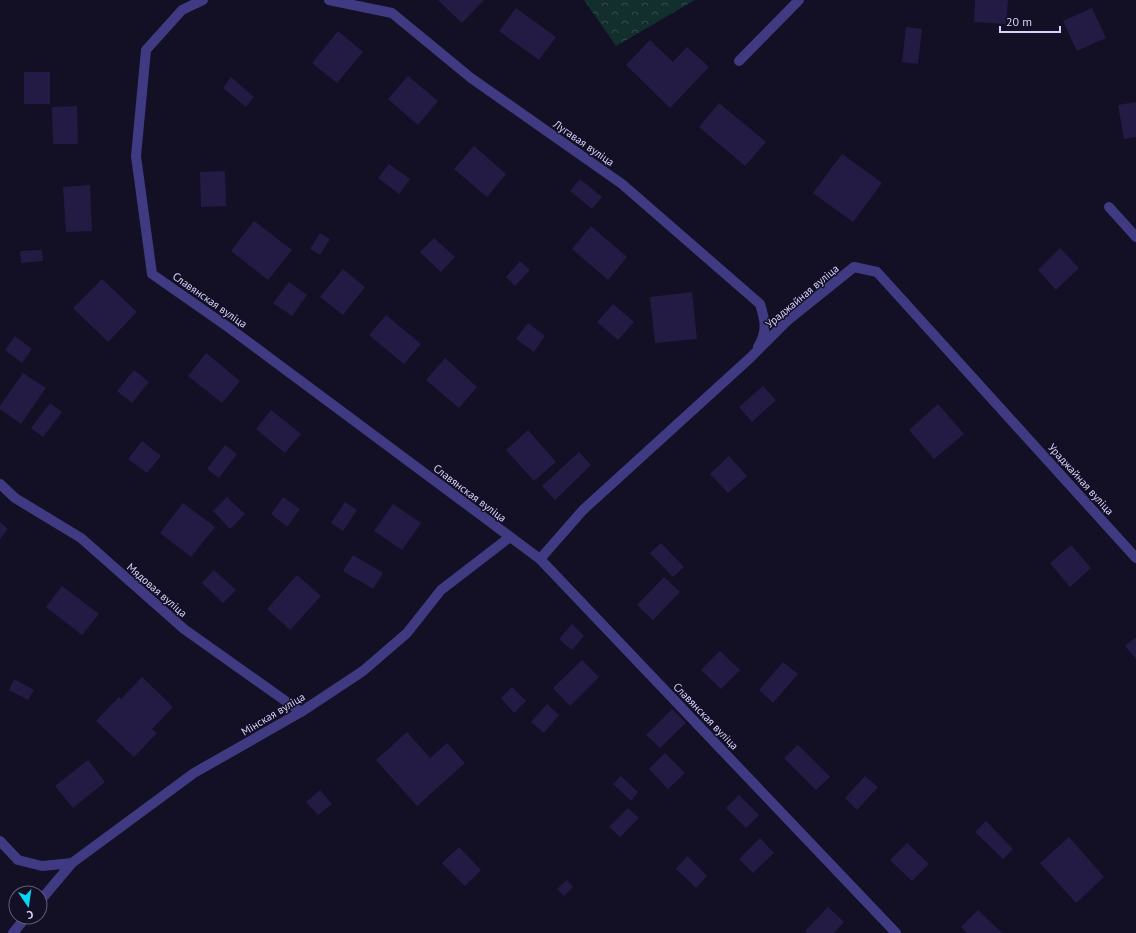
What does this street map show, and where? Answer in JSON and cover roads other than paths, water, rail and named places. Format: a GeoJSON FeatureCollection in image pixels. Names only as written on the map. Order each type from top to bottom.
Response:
{"type":"FeatureCollection","features":[{"type":"Feature","properties":{"kind":"street","name":"Славянская вуліца"},"geometry":{"type":"LineString","coordinates":[[203,0],[182,10],[146,50],[136,156],[152,274],[228,327],[540,559],[896,933]]}},
{"type":"Feature","properties":{"kind":"street","name":"Лугавая вуліца"},"geometry":{"type":"LineString","coordinates":[[329,0],[392,13],[471,78],[622,184],[760,304],[765,320],[762,339],[750,358]]}},
{"type":"Feature","properties":{"kind":"street"},"geometry":{"type":"LineString","coordinates":[[739,62],[799,0]]}},
{"type":"Feature","properties":{"kind":"street"},"geometry":{"type":"LineString","coordinates":[[1108,207],[1136,237]]}},
{"type":"Feature","properties":{"kind":"street","name":"Ураджайная вуліца"},"geometry":{"type":"LineString","coordinates":[[540,559],[583,510],[750,358],[788,320],[854,267],[877,272],[1136,558]]}},
{"type":"Feature","properties":{"kind":"street","name":"Мядовая вуліца"},"geometry":{"type":"LineString","coordinates":[[0,484],[15,498],[81,538],[184,629],[301,712]]}},
{"type":"Feature","properties":{"kind":"street","name":"Мінская вуліца"},"geometry":{"type":"LineString","coordinates":[[48,892],[72,863],[194,773],[301,712],[364,670],[407,634],[441,590],[510,537]]}},
{"type":"Feature","properties":{"kind":"street"},"geometry":{"type":"LineString","coordinates":[[0,841],[18,860],[42,866],[72,863]]}},
{"type":"Feature","properties":{"kind":"street"},"geometry":{"type":"LineString","coordinates":[[13,933],[20,925]]}}]}
